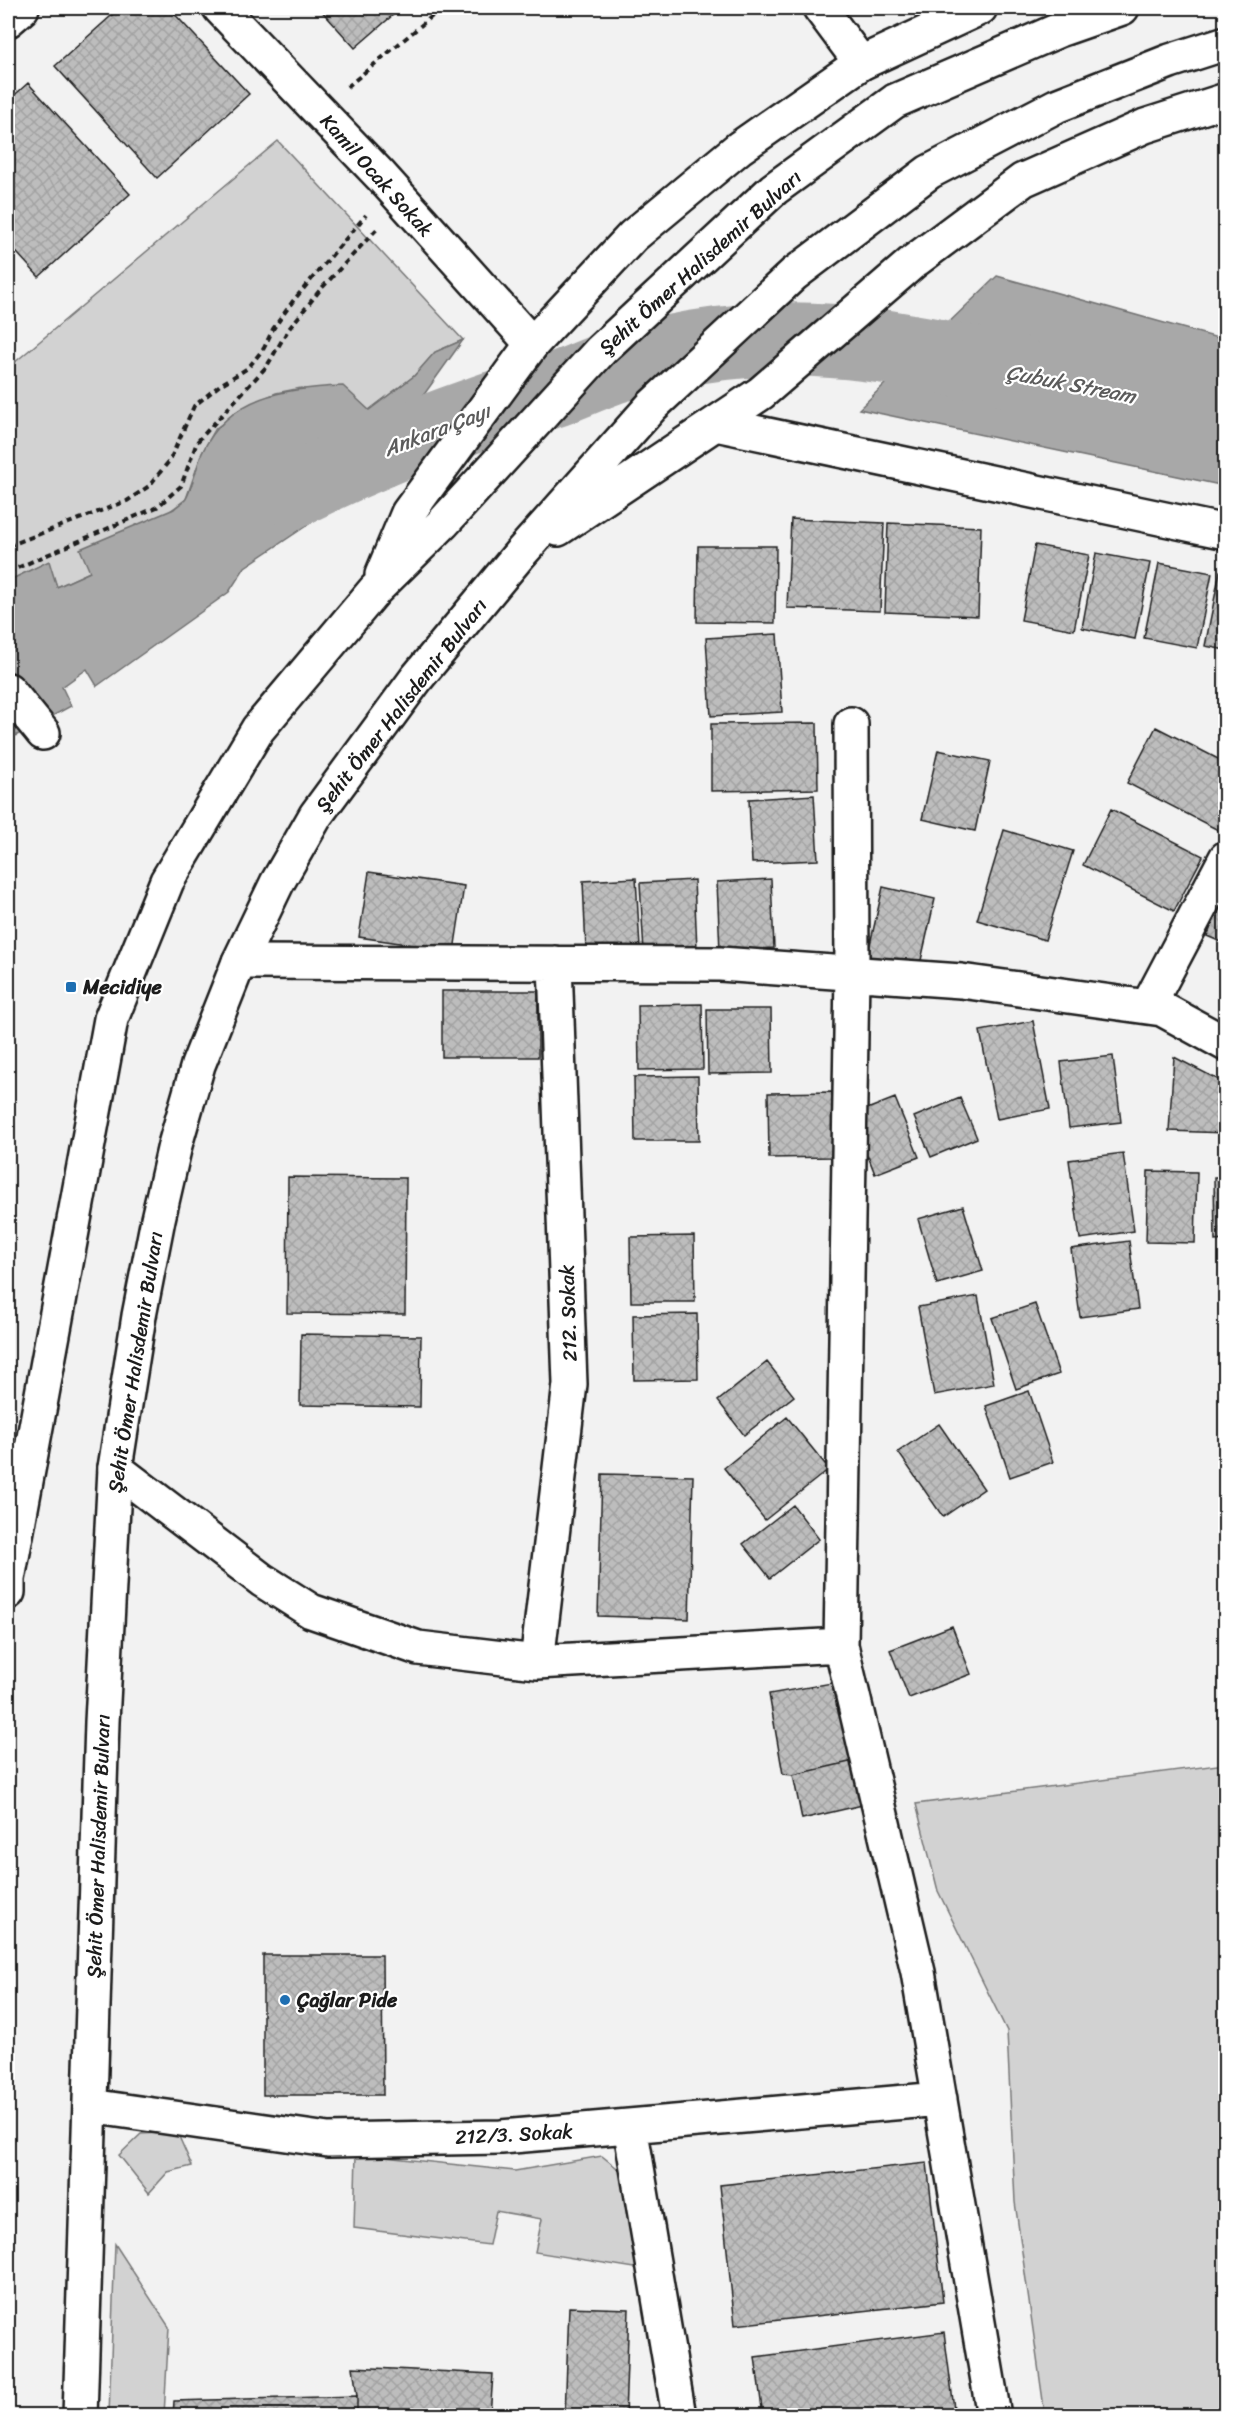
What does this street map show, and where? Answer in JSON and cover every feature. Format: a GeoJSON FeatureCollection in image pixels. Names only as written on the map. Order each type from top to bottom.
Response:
{"type":"FeatureCollection","features":[{"type":"Feature","properties":{"kind":"main road"},"geometry":{"type":"LineString","coordinates":[[8,20],[22,8]]}},
{"type":"Feature","properties":{"kind":"main road","name":"Kamil Ocak Sokak"},"geometry":{"type":"LineString","coordinates":[[220,8],[397,195],[524,356]]}},
{"type":"Feature","properties":{"kind":"main road"},"geometry":{"type":"LineString","coordinates":[[820,8],[861,63]]}},
{"type":"Feature","properties":{"kind":"main road","name":"Şehit Ömer Halisdemir Bulvarı"},"geometry":{"type":"LineString","coordinates":[[375,590],[408,513],[524,356],[633,236],[739,148],[861,63],[980,8]]}},
{"type":"Feature","properties":{"kind":"main road","name":"Şehit Ömer Halisdemir Bulvarı"},"geometry":{"type":"LineString","coordinates":[[8,1592],[12,1556],[111,1019],[167,881],[258,729],[375,590],[443,523],[601,350],[774,189],[895,101],[1059,30],[1122,8]]}},
{"type":"Feature","properties":{"kind":"main road","name":"Şehit Ömer Halisdemir Bulvarı"},"geometry":{"type":"LineString","coordinates":[[80,2415],[102,1722],[115,1468],[139,1316],[175,1145],[198,1065],[239,962],[277,883],[316,814],[416,679],[519,555],[652,406],[794,274],[929,172],[1056,106],[1170,61],[1226,43]]}},
{"type":"Feature","properties":{"kind":"main road","name":"Şehit Ömer Halisdemir Bulvarı"},"geometry":{"type":"LineString","coordinates":[[519,555],[761,393],[913,262],[1023,180],[1145,126],[1226,100]]}},
{"type":"Feature","properties":{"kind":"main road"},"geometry":{"type":"LineString","coordinates":[[717,424],[1226,532]]}},
{"type":"Feature","properties":{"kind":"main road"},"geometry":{"type":"LineString","coordinates":[[8,690],[43,733]]}},
{"type":"Feature","properties":{"kind":"main road"},"geometry":{"type":"LineString","coordinates":[[851,724],[852,973],[842,1645],[918,1972],[994,2415]]}},
{"type":"Feature","properties":{"kind":"main road"},"geometry":{"type":"LineString","coordinates":[[1148,1006],[1226,858]]}},
{"type":"Feature","properties":{"kind":"main road"},"geometry":{"type":"LineString","coordinates":[[239,962],[720,964],[961,981],[1162,1009],[1226,1044]]}},
{"type":"Feature","properties":{"kind":"main road","name":"212. Sokak"},"geometry":{"type":"LineString","coordinates":[[537,1662],[570,1384],[555,963]]}},
{"type":"Feature","properties":{"kind":"main road"},"geometry":{"type":"LineString","coordinates":[[115,1468],[262,1580],[311,1611],[418,1648],[537,1662],[842,1645]]}},
{"type":"Feature","properties":{"kind":"main road","name":"212/3. Sokak"},"geometry":{"type":"LineString","coordinates":[[90,2106],[328,2140],[501,2137],[940,2099]]}},
{"type":"Feature","properties":{"kind":"main road"},"geometry":{"type":"LineString","coordinates":[[630,2126],[680,2415]]}},
{"type":"Feature","properties":{"kind":"path"},"geometry":{"type":"LineString","coordinates":[[319,111],[441,8]]}},
{"type":"Feature","properties":{"kind":"path"},"geometry":{"type":"LineString","coordinates":[[8,546],[127,501],[149,486],[170,460],[194,406],[220,385],[248,368],[264,348],[273,329],[293,301],[356,226],[397,195]]}},
{"type":"Feature","properties":{"kind":"path"},"geometry":{"type":"LineString","coordinates":[[8,572],[157,507],[181,486],[197,442],[267,366],[288,330],[397,195]]}},
{"type":"Feature","properties":{"kind":"shaded area"},"geometry":{"type":"Polygon","coordinates":[[[278,141],[463,340],[435,352],[414,376],[369,410],[301,388],[276,393],[249,405],[216,428],[202,453],[186,499],[90,572],[57,587],[48,562],[8,581],[8,368],[278,141]]]}},
{"type":"Feature","properties":{"kind":"shaded area"},"geometry":{"type":"Polygon","coordinates":[[[1225,1764],[1225,2415],[1045,2415],[1015,2202],[1007,2031],[938,1891],[916,1804],[1225,1764]]]}},
{"type":"Feature","properties":{"kind":"shaded area"},"geometry":{"type":"Polygon","coordinates":[[[177,2132],[192,2166],[168,2172],[149,2193],[119,2155],[141,2134],[177,2132]]]}},
{"type":"Feature","properties":{"kind":"shaded area"},"geometry":{"type":"Polygon","coordinates":[[[356,2154],[515,2171],[602,2156],[627,2176],[635,2255],[647,2270],[535,2252],[542,2219],[496,2211],[489,2245],[354,2228],[356,2154]]]}},
{"type":"Feature","properties":{"kind":"shaded area"},"geometry":{"type":"Polygon","coordinates":[[[115,2244],[169,2327],[164,2415],[109,2415],[115,2244]]]}},
{"type":"Feature","properties":{"kind":"water","name":"Çubuk Stream"},"geometry":{"type":"Polygon","coordinates":[[[997,276],[1225,340],[1225,486],[859,409],[997,276]]]}},
{"type":"Feature","properties":{"kind":"water"},"geometry":{"type":"Polygon","coordinates":[[[463,340],[365,477],[324,514],[245,567],[229,592],[97,686],[87,669],[62,687],[71,706],[8,740],[8,581],[49,561],[57,587],[90,572],[80,549],[174,509],[184,501],[202,453],[213,434],[227,418],[243,407],[261,398],[280,393],[343,386],[369,410],[414,376],[435,352],[463,340]]]}},
{"type":"Feature","properties":{"kind":"building"},"geometry":{"type":"Polygon","coordinates":[[[120,8],[169,8],[249,94],[157,178],[55,66],[120,8]]]}},
{"type":"Feature","properties":{"kind":"building"},"geometry":{"type":"Polygon","coordinates":[[[319,8],[401,8],[355,48],[319,8]]]}},
{"type":"Feature","properties":{"kind":"building"},"geometry":{"type":"Polygon","coordinates":[[[28,83],[130,194],[39,277],[8,243],[8,101],[28,83]]]}},
{"type":"Feature","properties":{"kind":"building"},"geometry":{"type":"Polygon","coordinates":[[[791,519],[884,523],[880,611],[787,608],[791,519]]]}},
{"type":"Feature","properties":{"kind":"building"},"geometry":{"type":"Polygon","coordinates":[[[888,523],[981,527],[978,616],[885,612],[888,523]]]}},
{"type":"Feature","properties":{"kind":"building"},"geometry":{"type":"Polygon","coordinates":[[[1035,545],[1089,555],[1074,630],[1021,620],[1035,545]]]}},
{"type":"Feature","properties":{"kind":"building"},"geometry":{"type":"Polygon","coordinates":[[[698,546],[776,546],[775,623],[697,622],[698,546]]]}},
{"type":"Feature","properties":{"kind":"building"},"geometry":{"type":"Polygon","coordinates":[[[1096,553],[1150,563],[1135,639],[1082,628],[1096,553]]]}},
{"type":"Feature","properties":{"kind":"building"},"geometry":{"type":"Polygon","coordinates":[[[1159,563],[1212,573],[1197,648],[1144,638],[1159,563]]]}},
{"type":"Feature","properties":{"kind":"building"},"geometry":{"type":"Polygon","coordinates":[[[1220,571],[1226,572],[1226,650],[1205,646],[1220,571]]]}},
{"type":"Feature","properties":{"kind":"building"},"geometry":{"type":"Polygon","coordinates":[[[777,634],[782,712],[711,716],[706,638],[777,634]]]}},
{"type":"Feature","properties":{"kind":"building"},"geometry":{"type":"Polygon","coordinates":[[[817,723],[818,789],[711,791],[711,724],[817,723]]]}},
{"type":"Feature","properties":{"kind":"building"},"geometry":{"type":"Polygon","coordinates":[[[1156,727],[1226,763],[1226,816],[1218,830],[1127,783],[1156,727]]]}},
{"type":"Feature","properties":{"kind":"building"},"geometry":{"type":"Polygon","coordinates":[[[938,750],[990,761],[975,831],[922,819],[938,750]]]}},
{"type":"Feature","properties":{"kind":"building"},"geometry":{"type":"Polygon","coordinates":[[[814,795],[818,860],[752,863],[749,799],[814,795]]]}},
{"type":"Feature","properties":{"kind":"building"},"geometry":{"type":"Polygon","coordinates":[[[1111,809],[1203,856],[1174,911],[1083,865],[1111,809]]]}},
{"type":"Feature","properties":{"kind":"building"},"geometry":{"type":"Polygon","coordinates":[[[1004,830],[1073,851],[1045,940],[977,920],[1004,830]]]}},
{"type":"Feature","properties":{"kind":"building"},"geometry":{"type":"Polygon","coordinates":[[[369,872],[464,886],[454,951],[359,937],[369,872]]]}},
{"type":"Feature","properties":{"kind":"building"},"geometry":{"type":"Polygon","coordinates":[[[636,878],[640,948],[586,950],[583,881],[636,878]]]}},
{"type":"Feature","properties":{"kind":"building"},"geometry":{"type":"Polygon","coordinates":[[[771,879],[774,948],[720,951],[717,882],[771,879]]]}},
{"type":"Feature","properties":{"kind":"building"},"geometry":{"type":"Polygon","coordinates":[[[694,880],[697,949],[644,952],[640,883],[694,880]]]}},
{"type":"Feature","properties":{"kind":"building"},"geometry":{"type":"Polygon","coordinates":[[[883,887],[935,899],[919,969],[867,958],[883,887]]]}},
{"type":"Feature","properties":{"kind":"building"},"geometry":{"type":"Polygon","coordinates":[[[1226,894],[1226,944],[1207,936],[1226,894]]]}},
{"type":"Feature","properties":{"kind":"building"},"geometry":{"type":"Polygon","coordinates":[[[442,991],[538,991],[538,1057],[442,1057],[442,991]]]}},
{"type":"Feature","properties":{"kind":"building"},"geometry":{"type":"Polygon","coordinates":[[[702,1004],[703,1069],[639,1070],[638,1005],[702,1004]]]}},
{"type":"Feature","properties":{"kind":"building"},"geometry":{"type":"Polygon","coordinates":[[[707,1009],[771,1009],[772,1073],[708,1074],[707,1009]]]}},
{"type":"Feature","properties":{"kind":"building"},"geometry":{"type":"Polygon","coordinates":[[[1033,1021],[1050,1109],[997,1119],[980,1031],[1033,1021]]]}},
{"type":"Feature","properties":{"kind":"building"},"geometry":{"type":"Polygon","coordinates":[[[1113,1056],[1121,1122],[1069,1128],[1061,1062],[1113,1056]]]}},
{"type":"Feature","properties":{"kind":"building"},"geometry":{"type":"Polygon","coordinates":[[[1174,1057],[1223,1082],[1226,1088],[1226,1133],[1169,1131],[1174,1057]]]}},
{"type":"Feature","properties":{"kind":"building"},"geometry":{"type":"Polygon","coordinates":[[[698,1076],[699,1141],[635,1141],[634,1077],[698,1076]]]}},
{"type":"Feature","properties":{"kind":"building"},"geometry":{"type":"Polygon","coordinates":[[[832,1092],[833,1157],[769,1158],[768,1093],[832,1092]]]}},
{"type":"Feature","properties":{"kind":"building"},"geometry":{"type":"Polygon","coordinates":[[[895,1098],[919,1157],[875,1174],[852,1115],[895,1098]]]}},
{"type":"Feature","properties":{"kind":"building"},"geometry":{"type":"Polygon","coordinates":[[[960,1098],[977,1138],[931,1157],[914,1117],[960,1098]]]}},
{"type":"Feature","properties":{"kind":"building"},"geometry":{"type":"Polygon","coordinates":[[[1123,1153],[1134,1231],[1080,1239],[1069,1160],[1123,1153]]]}},
{"type":"Feature","properties":{"kind":"building"},"geometry":{"type":"Polygon","coordinates":[[[1148,1171],[1197,1172],[1195,1243],[1146,1242],[1148,1171]]]}},
{"type":"Feature","properties":{"kind":"building"},"geometry":{"type":"Polygon","coordinates":[[[288,1177],[406,1178],[405,1314],[287,1313],[288,1177]]]}},
{"type":"Feature","properties":{"kind":"building"},"geometry":{"type":"Polygon","coordinates":[[[1214,1177],[1226,1177],[1226,1240],[1215,1241],[1214,1177]]]}},
{"type":"Feature","properties":{"kind":"building"},"geometry":{"type":"Polygon","coordinates":[[[963,1206],[983,1271],[937,1284],[918,1219],[963,1206]]]}},
{"type":"Feature","properties":{"kind":"building"},"geometry":{"type":"Polygon","coordinates":[[[694,1236],[695,1302],[631,1302],[630,1237],[694,1236]]]}},
{"type":"Feature","properties":{"kind":"building"},"geometry":{"type":"Polygon","coordinates":[[[1129,1241],[1138,1309],[1080,1317],[1071,1249],[1129,1241]]]}},
{"type":"Feature","properties":{"kind":"building"},"geometry":{"type":"Polygon","coordinates":[[[978,1296],[994,1384],[934,1395],[918,1307],[978,1296]]]}},
{"type":"Feature","properties":{"kind":"building"},"geometry":{"type":"Polygon","coordinates":[[[1035,1304],[1059,1374],[1016,1389],[992,1318],[1035,1304]]]}},
{"type":"Feature","properties":{"kind":"building"},"geometry":{"type":"Polygon","coordinates":[[[697,1314],[698,1379],[634,1380],[633,1315],[697,1314]]]}},
{"type":"Feature","properties":{"kind":"building"},"geometry":{"type":"Polygon","coordinates":[[[301,1334],[421,1336],[420,1407],[300,1405],[301,1334]]]}},
{"type":"Feature","properties":{"kind":"building"},"geometry":{"type":"Polygon","coordinates":[[[767,1362],[794,1396],[744,1435],[718,1401],[767,1362]]]}},
{"type":"Feature","properties":{"kind":"building"},"geometry":{"type":"Polygon","coordinates":[[[1029,1391],[1053,1462],[1010,1477],[986,1406],[1029,1391]]]}},
{"type":"Feature","properties":{"kind":"building"},"geometry":{"type":"Polygon","coordinates":[[[787,1417],[829,1469],[765,1520],[724,1468],[787,1417]]]}},
{"type":"Feature","properties":{"kind":"building"},"geometry":{"type":"Polygon","coordinates":[[[939,1424],[984,1489],[943,1517],[898,1452],[939,1424]]]}},
{"type":"Feature","properties":{"kind":"building"},"geometry":{"type":"Polygon","coordinates":[[[602,1474],[693,1476],[689,1619],[598,1616],[602,1474]]]}},
{"type":"Feature","properties":{"kind":"building"},"geometry":{"type":"Polygon","coordinates":[[[793,1505],[819,1539],[770,1578],[743,1544],[793,1505]]]}},
{"type":"Feature","properties":{"kind":"building"},"geometry":{"type":"Polygon","coordinates":[[[952,1626],[971,1674],[909,1698],[890,1650],[952,1626]]]}},
{"type":"Feature","properties":{"kind":"building"},"geometry":{"type":"Polygon","coordinates":[[[843,1681],[858,1760],[793,1775],[783,1774],[769,1694],[843,1681]]]}},
{"type":"Feature","properties":{"kind":"building"},"geometry":{"type":"Polygon","coordinates":[[[858,1760],[867,1804],[802,1819],[793,1775],[858,1760]]]}},
{"type":"Feature","properties":{"kind":"building"},"geometry":{"type":"Polygon","coordinates":[[[263,1955],[382,1955],[383,2095],[263,2095],[263,1955]]]}},
{"type":"Feature","properties":{"kind":"building"},"geometry":{"type":"Polygon","coordinates":[[[927,2163],[943,2302],[735,2325],[720,2185],[927,2163]]]}},
{"type":"Feature","properties":{"kind":"building"},"geometry":{"type":"Polygon","coordinates":[[[569,2307],[629,2309],[625,2416],[565,2416],[569,2307]]]}},
{"type":"Feature","properties":{"kind":"building"},"geometry":{"type":"Polygon","coordinates":[[[944,2332],[955,2416],[763,2416],[755,2357],[944,2332]]]}},
{"type":"Feature","properties":{"kind":"building"},"geometry":{"type":"Polygon","coordinates":[[[353,2367],[493,2374],[490,2416],[357,2416],[353,2367]]]}},
{"type":"Feature","properties":{"kind":"building"},"geometry":{"type":"Polygon","coordinates":[[[357,2396],[357,2416],[173,2416],[174,2401],[357,2396]]]}},
{"type":"Feature","properties":{"kind":"waterway","name":"Ankara Çayı"},"geometry":{"type":"LineString","coordinates":[[293,491],[384,449],[486,410],[555,390],[636,360],[692,348],[777,339],[833,341],[902,349],[1016,372]]}},
{"type":"Feature","properties":{"kind":"place","name":"Mecidiye"},"geometry":{"type":"Point","coordinates":[71,987]}},
{"type":"Feature","properties":{"kind":"place","name":"Çağlar Pide"},"geometry":{"type":"Point","coordinates":[285,2000]}}]}
